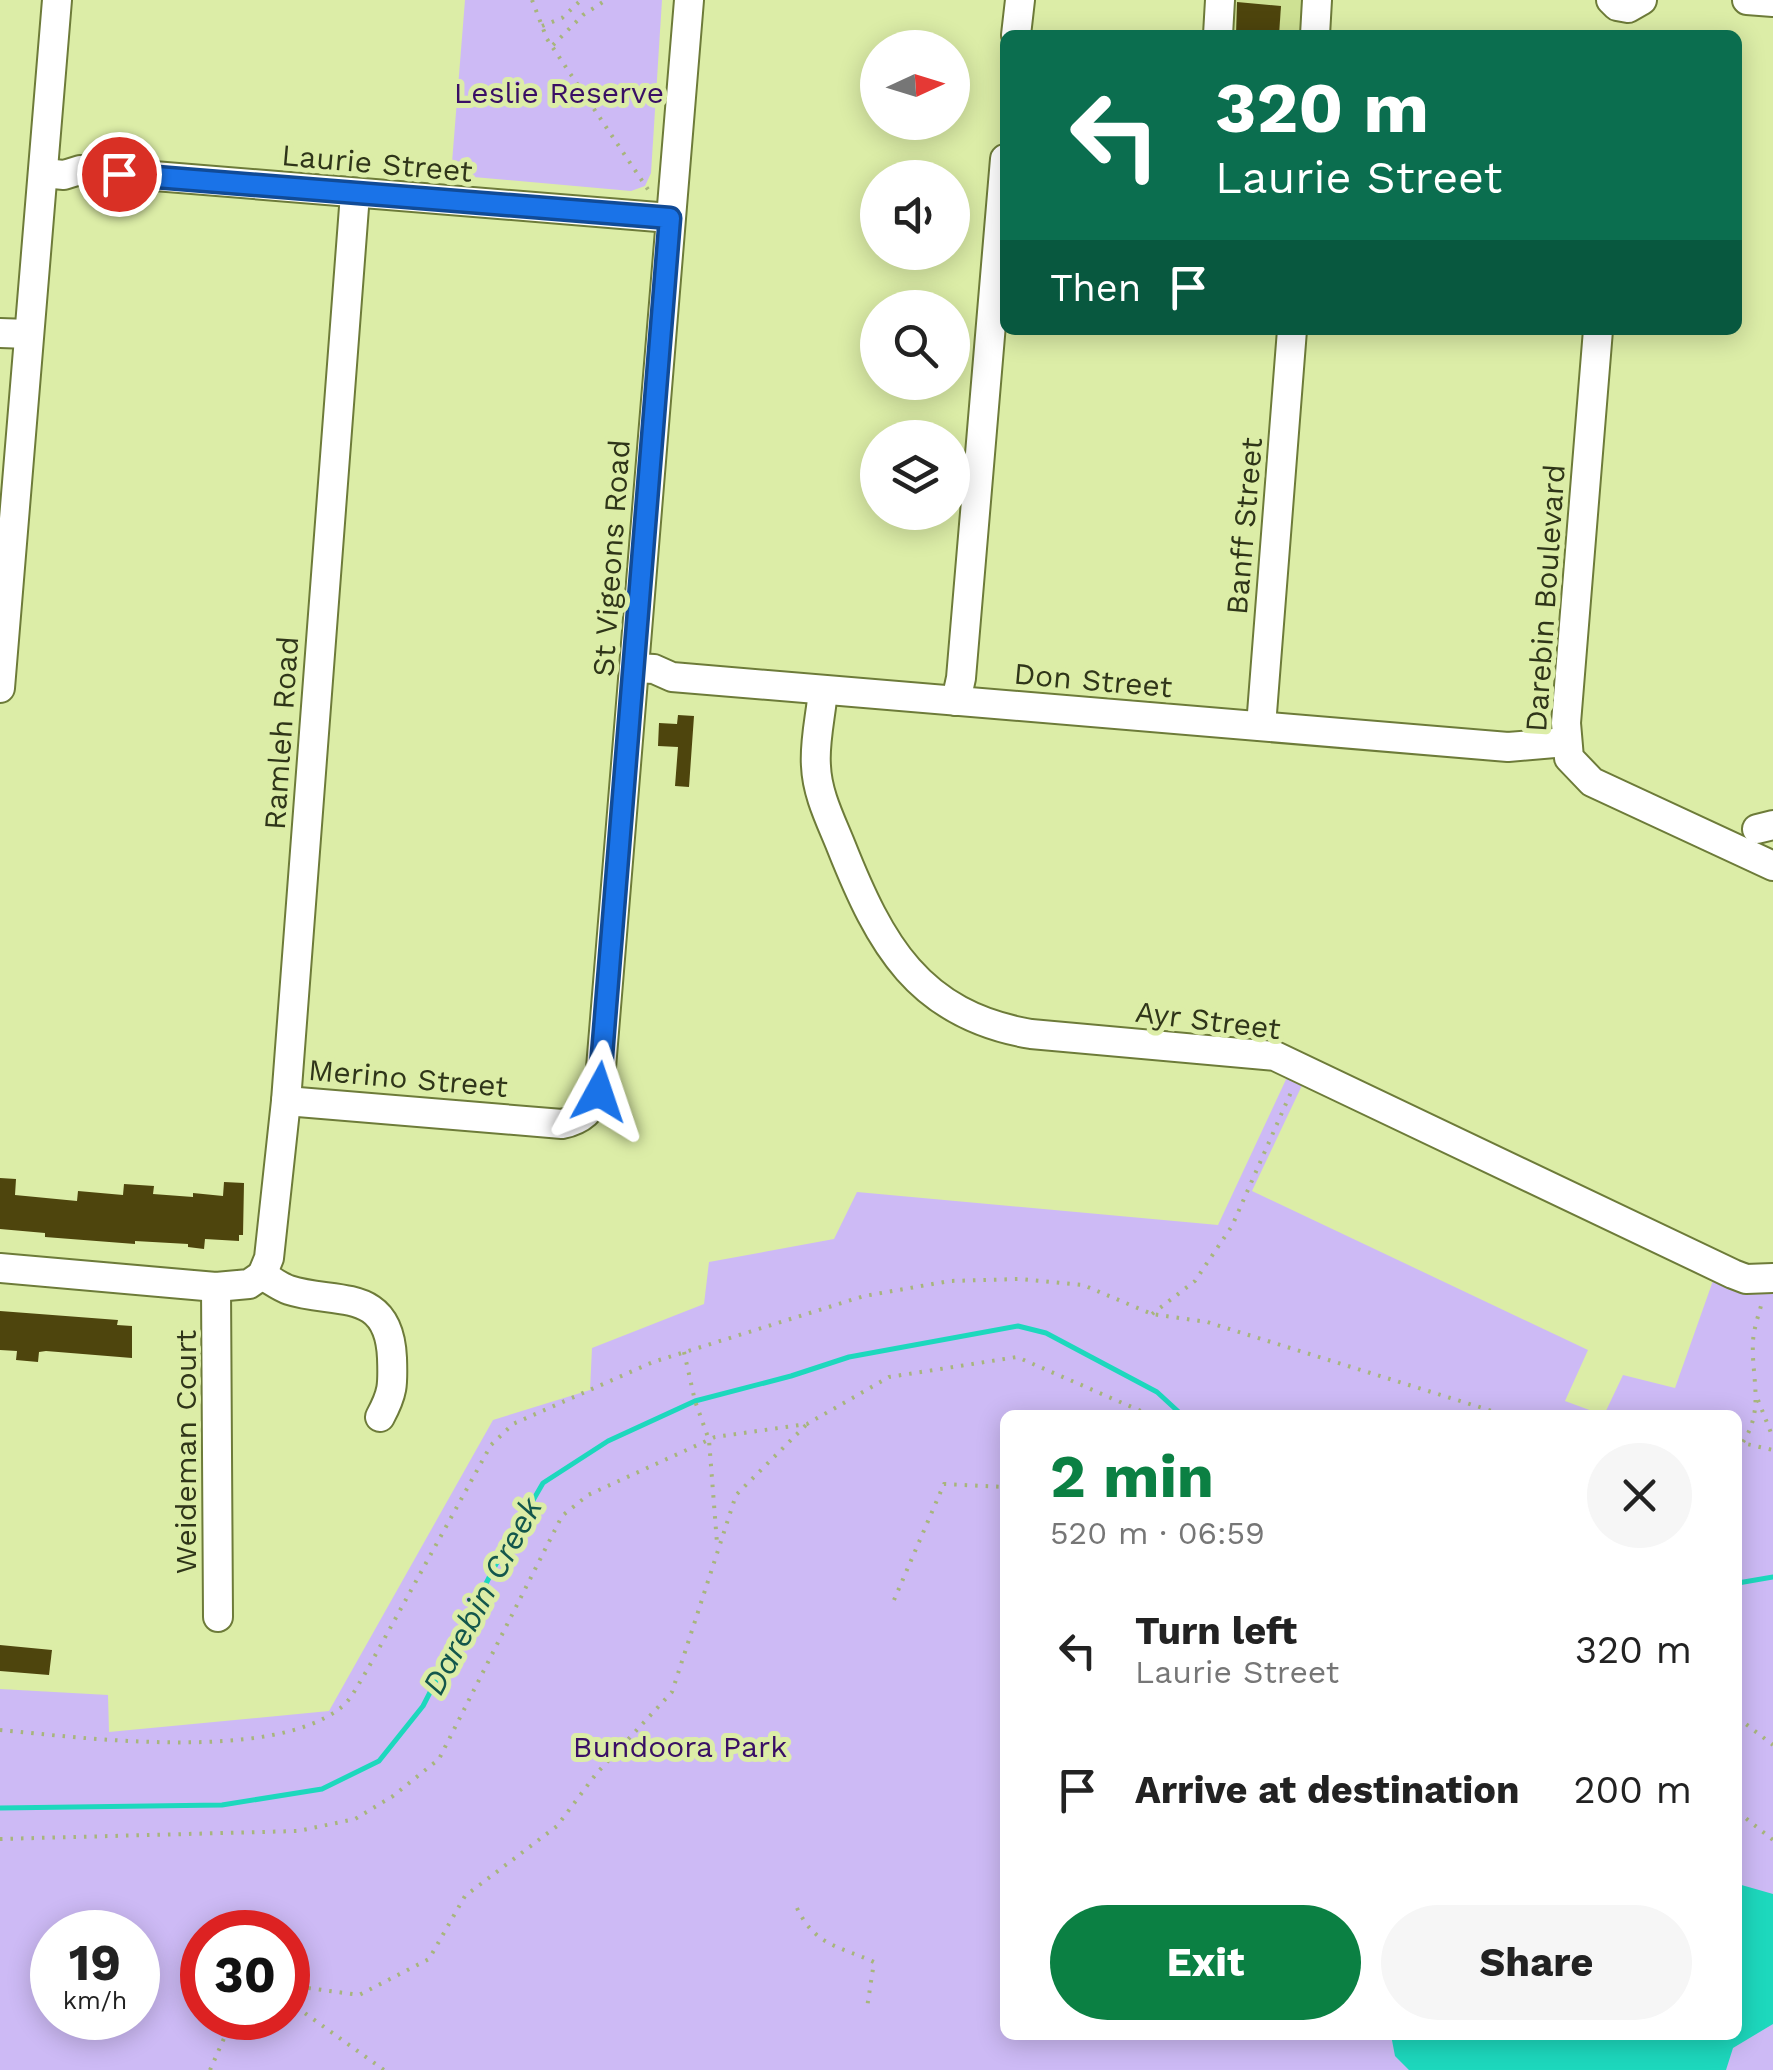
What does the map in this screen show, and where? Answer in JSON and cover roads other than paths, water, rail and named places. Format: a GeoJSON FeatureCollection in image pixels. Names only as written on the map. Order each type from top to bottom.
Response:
{"type":"FeatureCollection","features":[{"type":"Feature","properties":{"kind":"street"},"geometry":{"type":"LineString","coordinates":[[0,688],[19,342],[44,167],[57,0]]}},
{"type":"Feature","properties":{"kind":"street","name":"St Vigeons Road"},"geometry":{"type":"LineString","coordinates":[[583,1116],[599,1092],[635,674],[662,208],[690,0]]}},
{"type":"Feature","properties":{"kind":"street"},"geometry":{"type":"LineString","coordinates":[[1218,30],[1220,0]]}},
{"type":"Feature","properties":{"kind":"street"},"geometry":{"type":"LineString","coordinates":[[1315,30],[1317,0]]}},
{"type":"Feature","properties":{"kind":"street"},"geometry":{"type":"LineString","coordinates":[[1747,0],[1773,2]]}},
{"type":"Feature","properties":{"kind":"street"},"geometry":{"type":"LineString","coordinates":[[1620,30],[1631,7]]}},
{"type":"Feature","properties":{"kind":"street","name":"Laurie Street"},"geometry":{"type":"LineString","coordinates":[[44,167],[64,174],[80,170],[355,194],[662,208]]}},
{"type":"Feature","properties":{"kind":"street","name":"Ramleh Road"},"geometry":{"type":"LineString","coordinates":[[262,1275],[269,1258],[286,1101],[355,194]]}},
{"type":"Feature","properties":{"kind":"street"},"geometry":{"type":"LineString","coordinates":[[956,701],[963,659],[1000,219]]}},
{"type":"Feature","properties":{"kind":"street"},"geometry":{"type":"LineString","coordinates":[[0,333],[19,342]]}},
{"type":"Feature","properties":{"kind":"street","name":"Banff Street"},"geometry":{"type":"LineString","coordinates":[[1261,726],[1292,335]]}},
{"type":"Feature","properties":{"kind":"street","name":"Darebin Boulevard"},"geometry":{"type":"LineString","coordinates":[[1598,335],[1569,752],[1592,782],[1773,866]]}},
{"type":"Feature","properties":{"kind":"street","name":"Don Street"},"geometry":{"type":"LineString","coordinates":[[635,674],[652,682],[672,677],[1508,747],[1539,763],[1569,752]]}},
{"type":"Feature","properties":{"kind":"street","name":"Ayr Street"},"geometry":{"type":"LineString","coordinates":[[823,690],[816,770],[825,805],[881,936],[926,988],[949,1005],[1002,1029],[1259,1054],[1302,1068],[1733,1274],[1746,1279],[1771,1279]]}},
{"type":"Feature","properties":{"kind":"street","name":"Merino Street"},"geometry":{"type":"LineString","coordinates":[[286,1101],[562,1124],[583,1116]]}},
{"type":"Feature","properties":{"kind":"street"},"geometry":{"type":"LineString","coordinates":[[0,1268],[216,1287],[249,1284],[262,1275],[288,1290],[353,1298],[374,1312],[391,1342],[393,1394],[380,1417]]}},
{"type":"Feature","properties":{"kind":"street","name":"Weideman Court"},"geometry":{"type":"LineString","coordinates":[[216,1287],[218,1616]]}},
{"type":"Feature","properties":{"kind":"water"},"geometry":{"type":"Polygon","coordinates":[[[1742,1885],[1773,1894],[1773,2024],[1733,2048],[1726,2070],[1409,2070],[1395,2056],[1392,2040],[1742,2040],[1742,1885]]]}},
{"type":"Feature","properties":{"kind":"waterway","name":"Darebin Creek"},"geometry":{"type":"LineString","coordinates":[[0,1808],[222,1805],[322,1789],[379,1761],[423,1706],[543,1483],[608,1441],[695,1401],[849,1357],[1018,1326],[1046,1333],[1157,1392],[1177,1410]]}},
{"type":"Feature","properties":{"kind":"waterway","name":"Darebin Creek"},"geometry":{"type":"LineString","coordinates":[[1742,1582],[1773,1577]]}},
{"type":"Feature","properties":{"kind":"park label","name":"Leslie Reserve"},"geometry":{"type":"Point","coordinates":[559,92]}},
{"type":"Feature","properties":{"kind":"park label","name":"Bundoora Park"},"geometry":{"type":"Point","coordinates":[680,1746]}}]}
